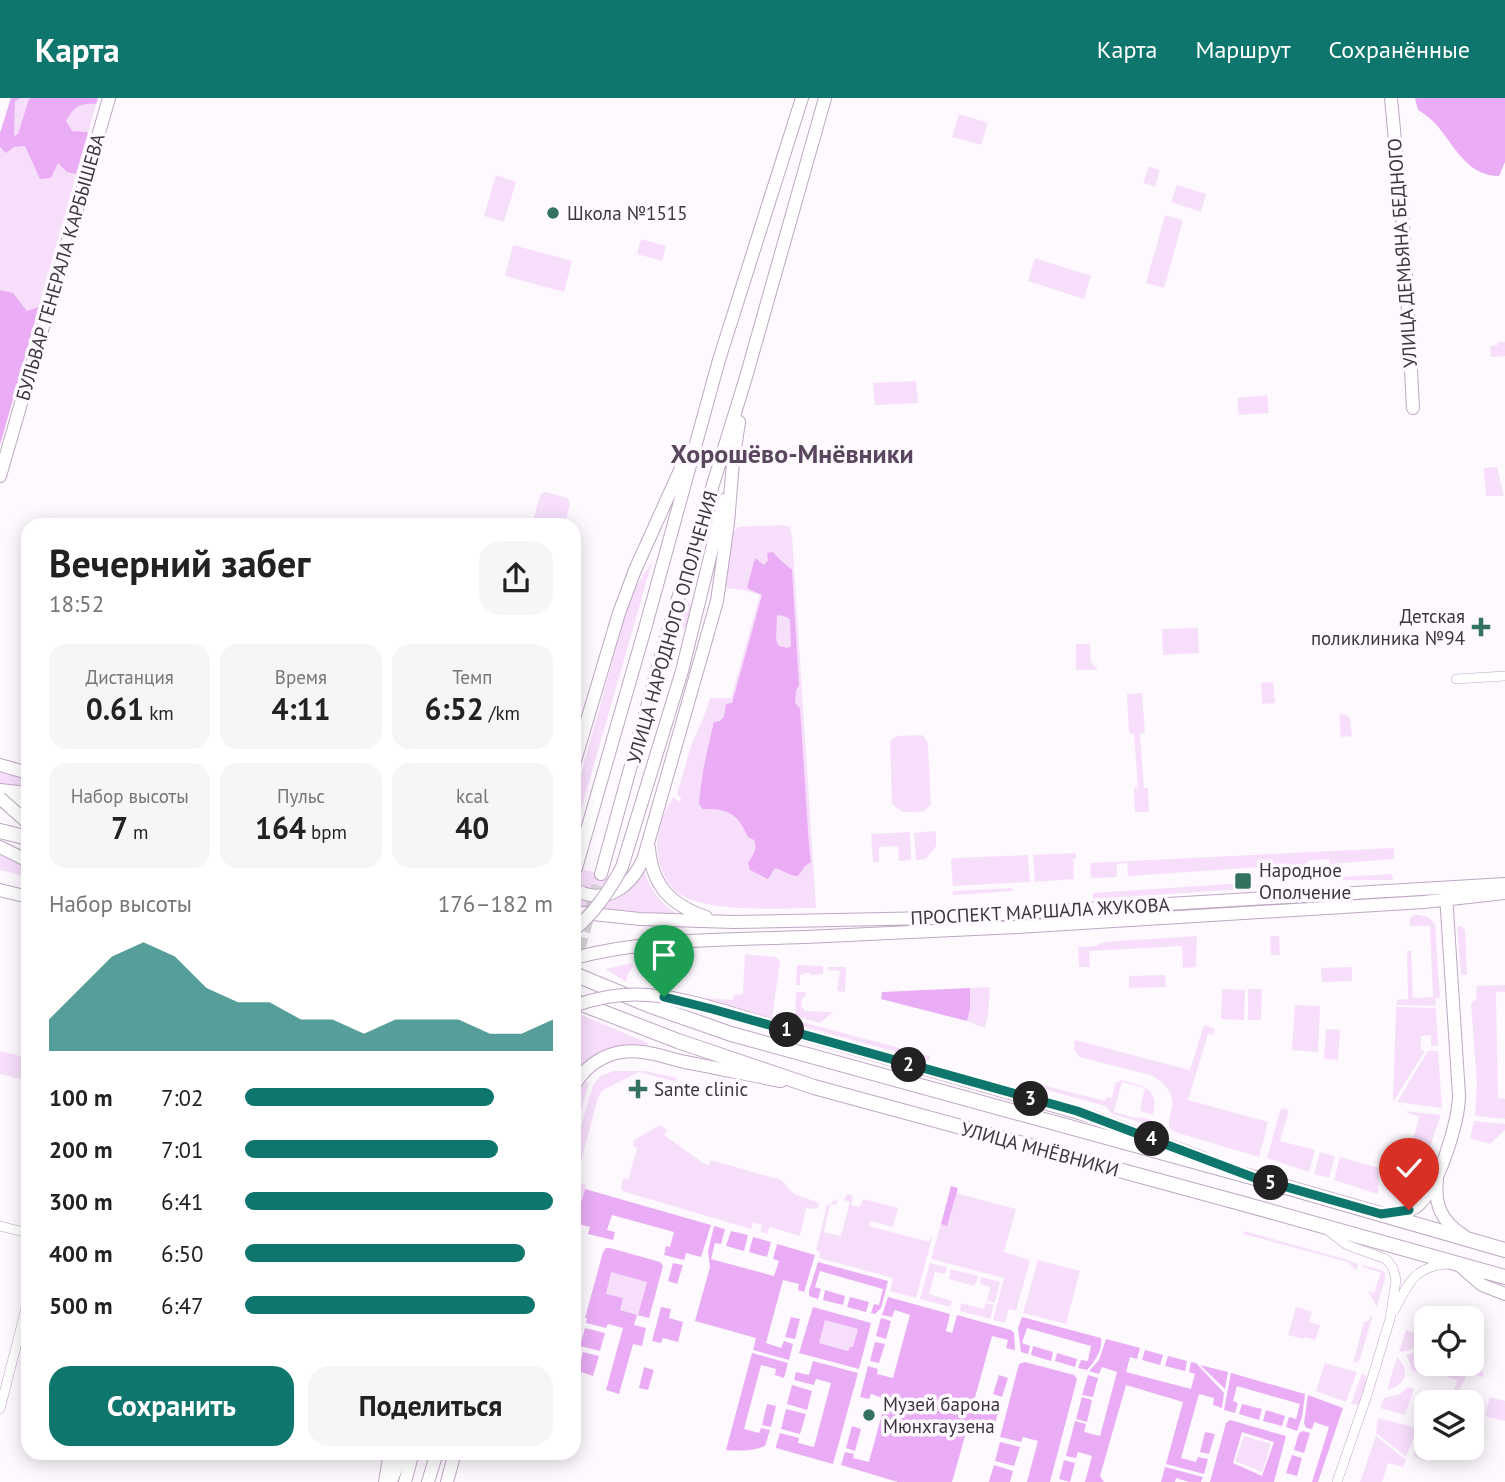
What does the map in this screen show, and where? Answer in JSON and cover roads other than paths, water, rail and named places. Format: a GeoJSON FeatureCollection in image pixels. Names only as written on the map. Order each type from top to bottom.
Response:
{"type":"FeatureCollection","features":[{"type":"Feature","properties":{"kind":"main road","name":"БУЛЬВАР ГЕНЕРАЛА КАРБЫШЕВА"},"geometry":{"type":"LineString","coordinates":[[0,476],[109,98]]}},
{"type":"Feature","properties":{"kind":"main road","name":"УЛИЦА НАРОДНОГО ОПОЛЧЕНИЯ"},"geometry":{"type":"LineString","coordinates":[[581,850],[723,348],[802,98]]}},
{"type":"Feature","properties":{"kind":"main road","name":"УЛИЦА НАРОДНОГО ОПОЛЧЕНИЯ"},"geometry":{"type":"LineString","coordinates":[[601,874],[668,631],[746,377],[825,98]]}},
{"type":"Feature","properties":{"kind":"main road","name":"УЛИЦА ДЕМЬЯНА БЕДНОГО"},"geometry":{"type":"LineString","coordinates":[[1391,98],[1404,237],[1413,408]]}},
{"type":"Feature","properties":{"kind":"main road"},"geometry":{"type":"LineString","coordinates":[[581,892],[606,895],[618,890],[638,868],[649,839],[717,601],[746,377]]}},
{"type":"Feature","properties":{"kind":"main road"},"geometry":{"type":"LineString","coordinates":[[581,741],[619,613],[635,570],[703,418]]}},
{"type":"Feature","properties":{"kind":"main road"},"geometry":{"type":"LineString","coordinates":[[581,923],[598,906],[622,867],[682,671],[733,462]]}},
{"type":"Feature","properties":{"kind":"main road"},"geometry":{"type":"LineString","coordinates":[[0,765],[21,772]]}},
{"type":"Feature","properties":{"kind":"main road"},"geometry":{"type":"LineString","coordinates":[[0,790],[21,792]]}},
{"type":"Feature","properties":{"kind":"main road"},"geometry":{"type":"LineString","coordinates":[[0,799],[21,805]]}},
{"type":"Feature","properties":{"kind":"main road"},"geometry":{"type":"LineString","coordinates":[[0,799],[21,817]]}},
{"type":"Feature","properties":{"kind":"main road"},"geometry":{"type":"LineString","coordinates":[[0,831],[21,836]]}},
{"type":"Feature","properties":{"kind":"main road"},"geometry":{"type":"LineString","coordinates":[[649,839],[655,875],[668,897],[708,918],[734,922]]}},
{"type":"Feature","properties":{"kind":"main road"},"geometry":{"type":"LineString","coordinates":[[0,847],[21,857]]}},
{"type":"Feature","properties":{"kind":"main road","name":"ПРОСПЕКТ МАРШАЛА ЖУКОВА"},"geometry":{"type":"LineString","coordinates":[[581,957],[677,942],[1042,926],[1446,894],[1505,884]]}},
{"type":"Feature","properties":{"kind":"main road"},"geometry":{"type":"LineString","coordinates":[[0,890],[21,895]]}},
{"type":"Feature","properties":{"kind":"main road","name":"ПРОСПЕКТ МАРШАЛА ЖУКОВА"},"geometry":{"type":"LineString","coordinates":[[581,913],[640,919],[734,922],[944,918],[1505,893]]}},
{"type":"Feature","properties":{"kind":"main road"},"geometry":{"type":"LineString","coordinates":[[1381,1214],[1414,1208],[1426,1196],[1438,1173],[1455,1125],[1459,1095],[1446,894]]}},
{"type":"Feature","properties":{"kind":"main road","name":"УЛИЦА МНЁВНИКИ"},"geometry":{"type":"LineString","coordinates":[[581,977],[651,1006],[731,1034],[1255,1178],[1505,1250]]}},
{"type":"Feature","properties":{"kind":"main road"},"geometry":{"type":"LineString","coordinates":[[581,1002],[629,994],[664,997],[712,1009],[1093,1116],[1255,1178]]}},
{"type":"Feature","properties":{"kind":"main road","name":"УЛИЦА МНЁВНИКИ"},"geometry":{"type":"LineString","coordinates":[[581,1006],[814,1087],[1458,1265],[1482,1284],[1505,1294]]}},
{"type":"Feature","properties":{"kind":"main road"},"geometry":{"type":"LineString","coordinates":[[581,1076],[604,1057],[614,1053],[637,1051],[814,1087]]}},
{"type":"Feature","properties":{"kind":"main road"},"geometry":{"type":"LineString","coordinates":[[1438,1173],[1436,1198],[1441,1215],[1459,1233],[1483,1244]]}},
{"type":"Feature","properties":{"kind":"main road"},"geometry":{"type":"LineString","coordinates":[[1458,1265],[1505,1278]]}},
{"type":"Feature","properties":{"kind":"main road"},"geometry":{"type":"LineString","coordinates":[[383,1460],[383,1482]]}},
{"type":"Feature","properties":{"kind":"main road"},"geometry":{"type":"LineString","coordinates":[[383,1482],[388,1460]]}},
{"type":"Feature","properties":{"kind":"main road"},"geometry":{"type":"LineString","coordinates":[[391,1482],[399,1460]]}},
{"type":"Feature","properties":{"kind":"main road"},"geometry":{"type":"LineString","coordinates":[[405,1482],[411,1460]]}},
{"type":"Feature","properties":{"kind":"main road"},"geometry":{"type":"LineString","coordinates":[[428,1482],[434,1460]]}},
{"type":"Feature","properties":{"kind":"main road"},"geometry":{"type":"LineString","coordinates":[[445,1482],[446,1460]]}},
{"type":"Feature","properties":{"kind":"main road"},"geometry":{"type":"LineString","coordinates":[[445,1482],[452,1460]]}},
{"type":"Feature","properties":{"kind":"street"},"geometry":{"type":"LineString","coordinates":[[1456,679],[1505,676]]}},
{"type":"Feature","properties":{"kind":"street"},"geometry":{"type":"LineString","coordinates":[[0,1226],[21,1231]]}},
{"type":"Feature","properties":{"kind":"street"},"geometry":{"type":"LineString","coordinates":[[1322,1226],[1347,1245],[1382,1257],[1394,1268],[1396,1280],[1390,1319],[1337,1482]]}},
{"type":"Feature","properties":{"kind":"street"},"geometry":{"type":"LineString","coordinates":[[1390,1319],[1412,1278],[1439,1265],[1458,1265]]}},
{"type":"Feature","properties":{"kind":"street"},"geometry":{"type":"LineString","coordinates":[[0,1409],[21,1327]]}},
{"type":"Feature","properties":{"kind":"tunnel"},"geometry":{"type":"LineString","coordinates":[[581,942],[601,874]]}},
{"type":"Feature","properties":{"kind":"place","name":"Школа №1515"},"geometry":{"type":"Point","coordinates":[553,213]}},
{"type":"Feature","properties":{"kind":"place","name":"Детская поликлиника №94"},"geometry":{"type":"Point","coordinates":[1481,627]}},
{"type":"Feature","properties":{"kind":"place","name":"Народное Ополчение"},"geometry":{"type":"Point","coordinates":[1243,881]}},
{"type":"Feature","properties":{"kind":"place","name":"Sante clinic"},"geometry":{"type":"Point","coordinates":[638,1089]}},
{"type":"Feature","properties":{"kind":"place","name":"Музей барона Мюнхгаузена"},"geometry":{"type":"Point","coordinates":[869,1415]}},
{"type":"Feature","properties":{"kind":"district","name":"Хорошёво-Мнёвники"},"geometry":{"type":"Point","coordinates":[792,454]}}]}
